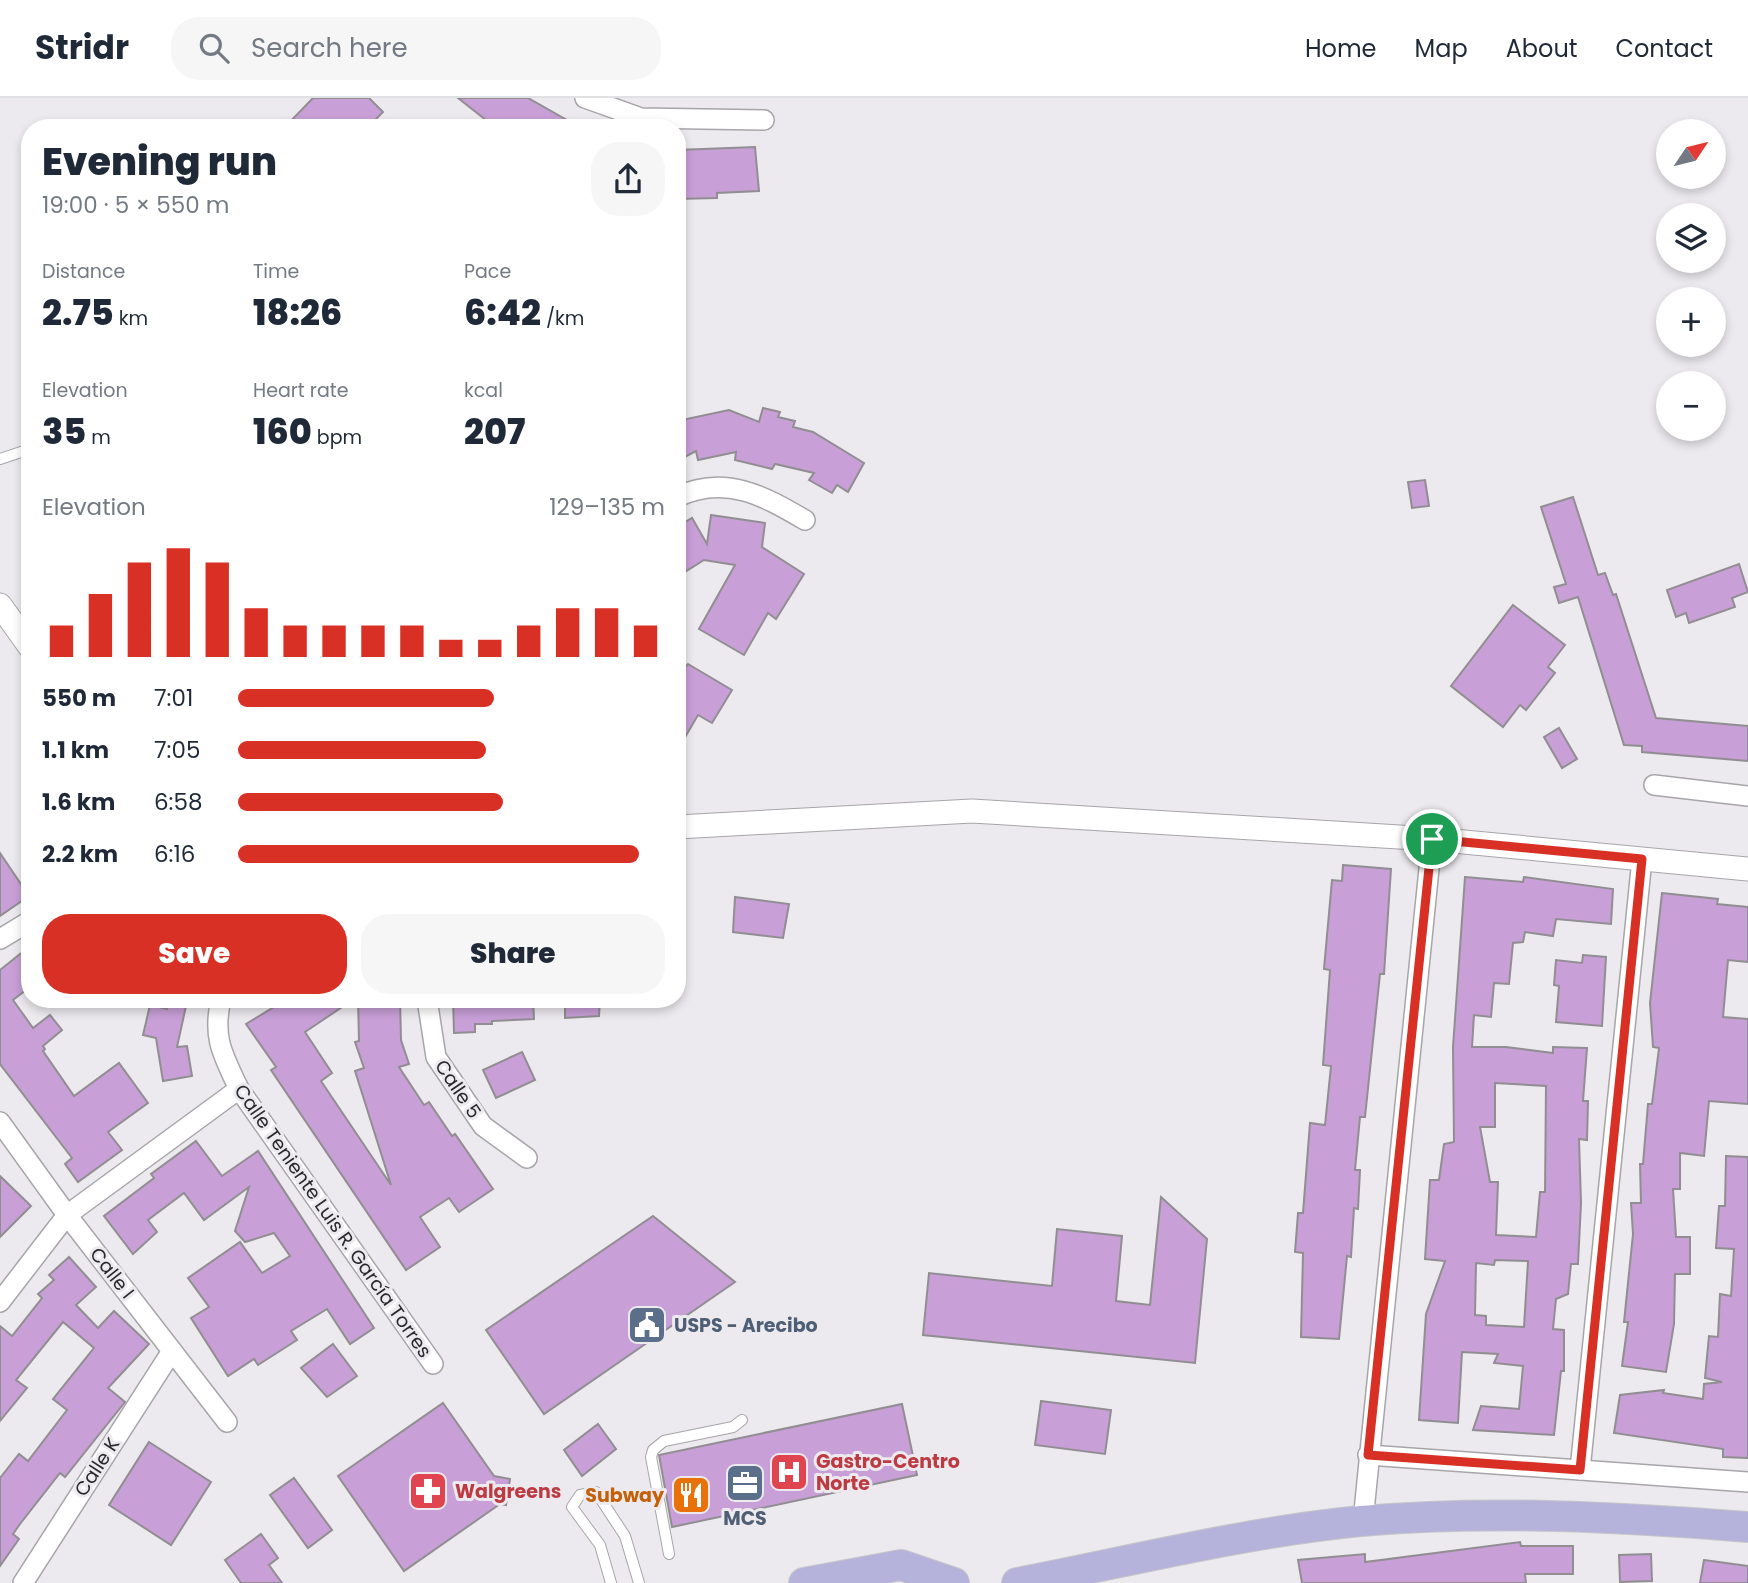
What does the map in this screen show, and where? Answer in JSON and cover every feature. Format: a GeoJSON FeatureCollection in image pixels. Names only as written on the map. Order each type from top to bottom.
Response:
{"type":"FeatureCollection","features":[{"type":"Feature","properties":{"kind":"main road"},"geometry":{"type":"LineString","coordinates":[[1017,1583],[1188,1549],[1363,1521],[1564,1517],[1748,1527]]}},
{"type":"Feature","properties":{"kind":"main road"},"geometry":{"type":"LineString","coordinates":[[804,1583],[901,1565],[954,1583]]}},
{"type":"Feature","properties":{"kind":"street"},"geometry":{"type":"LineString","coordinates":[[584,98],[641,118],[764,120]]}},
{"type":"Feature","properties":{"kind":"street"},"geometry":{"type":"LineString","coordinates":[[641,118],[646,98]]}},
{"type":"Feature","properties":{"kind":"street"},"geometry":{"type":"LineString","coordinates":[[686,493],[714,485],[741,488],[768,498],[805,520]]}},
{"type":"Feature","properties":{"kind":"street"},"geometry":{"type":"LineString","coordinates":[[0,605],[21,634]]}},
{"type":"Feature","properties":{"kind":"street"},"geometry":{"type":"LineString","coordinates":[[1654,785],[1748,796]]}},
{"type":"Feature","properties":{"kind":"street"},"geometry":{"type":"LineString","coordinates":[[686,827],[972,811],[1432,839],[1748,869]]}},
{"type":"Feature","properties":{"kind":"street"},"geometry":{"type":"LineString","coordinates":[[1363,1521],[1432,839]]}},
{"type":"Feature","properties":{"kind":"street"},"geometry":{"type":"LineString","coordinates":[[1580,1470],[1642,859]]}},
{"type":"Feature","properties":{"kind":"street"},"geometry":{"type":"LineString","coordinates":[[0,939],[21,926]]}},
{"type":"Feature","properties":{"kind":"street","name":"Calle Teniente Luis R. García Torres"},"geometry":{"type":"LineString","coordinates":[[219,1008],[215,1024],[223,1054],[239,1089],[433,1364]]}},
{"type":"Feature","properties":{"kind":"street","name":"Calle 5"},"geometry":{"type":"LineString","coordinates":[[428,1008],[436,1057],[483,1126],[527,1158]]}},
{"type":"Feature","properties":{"kind":"street"},"geometry":{"type":"LineString","coordinates":[[0,1302],[66,1215],[239,1089]]}},
{"type":"Feature","properties":{"kind":"street","name":"Calle I"},"geometry":{"type":"LineString","coordinates":[[0,1122],[66,1215],[227,1422]]}},
{"type":"Feature","properties":{"kind":"street","name":"Calle K"},"geometry":{"type":"LineString","coordinates":[[23,1583],[172,1352]]}},
{"type":"Feature","properties":{"kind":"street"},"geometry":{"type":"LineString","coordinates":[[1368,1455],[1748,1482]]}},
{"type":"Feature","properties":{"kind":"lane"},"geometry":{"type":"LineString","coordinates":[[0,459],[21,452]]}},
{"type":"Feature","properties":{"kind":"lane"},"geometry":{"type":"LineString","coordinates":[[669,1554],[651,1457],[653,1450],[664,1441],[733,1427],[742,1420]]}},
{"type":"Feature","properties":{"kind":"lane"},"geometry":{"type":"LineString","coordinates":[[611,1583],[600,1545],[572,1507],[580,1494],[596,1492],[625,1536],[639,1583]]}},
{"type":"Feature","properties":{"kind":"building"},"geometry":{"type":"Polygon","coordinates":[[[313,98],[369,98],[383,112],[376,119],[293,119],[313,98]]]}},
{"type":"Feature","properties":{"kind":"building"},"geometry":{"type":"Polygon","coordinates":[[[458,98],[528,98],[565,119],[485,119],[458,98]]]}},
{"type":"Feature","properties":{"kind":"building"},"geometry":{"type":"Polygon","coordinates":[[[755,147],[759,191],[717,193],[717,198],[686,199],[686,150],[755,147]]]}},
{"type":"Feature","properties":{"kind":"building"},"geometry":{"type":"Polygon","coordinates":[[[763,408],[780,412],[778,417],[795,421],[793,427],[813,432],[864,463],[848,492],[837,485],[832,493],[809,480],[814,473],[775,464],[772,469],[735,460],[736,452],[698,460],[696,451],[686,456],[686,419],[729,410],[759,422],[763,408]]]}},
{"type":"Feature","properties":{"kind":"building"},"geometry":{"type":"Polygon","coordinates":[[[1425,480],[1429,506],[1412,508],[1408,482],[1425,480]]]}},
{"type":"Feature","properties":{"kind":"building"},"geometry":{"type":"Polygon","coordinates":[[[1573,497],[1598,575],[1605,573],[1613,595],[1616,594],[1656,718],[1748,726],[1748,761],[1642,752],[1642,746],[1624,745],[1578,597],[1559,603],[1554,587],[1566,584],[1541,507],[1573,497]]]}},
{"type":"Feature","properties":{"kind":"building"},"geometry":{"type":"Polygon","coordinates":[[[711,515],[765,523],[762,547],[804,574],[776,619],[768,613],[744,655],[699,629],[735,565],[704,560],[686,571],[686,522],[692,518],[707,544],[711,515]]]}},
{"type":"Feature","properties":{"kind":"building"},"geometry":{"type":"Polygon","coordinates":[[[1739,564],[1748,592],[1732,598],[1735,607],[1689,623],[1686,613],[1676,617],[1667,590],[1739,564]]]}},
{"type":"Feature","properties":{"kind":"building"},"geometry":{"type":"Polygon","coordinates":[[[1513,605],[1565,645],[1548,667],[1555,673],[1526,710],[1520,705],[1503,727],[1451,686],[1513,605]]]}},
{"type":"Feature","properties":{"kind":"building"},"geometry":{"type":"Polygon","coordinates":[[[688,664],[732,690],[712,723],[698,715],[686,736],[688,664]]]}},
{"type":"Feature","properties":{"kind":"building"},"geometry":{"type":"Polygon","coordinates":[[[1559,728],[1577,759],[1562,768],[1544,737],[1559,728]]]}},
{"type":"Feature","properties":{"kind":"building"},"geometry":{"type":"Polygon","coordinates":[[[0,853],[21,884],[21,902],[0,916],[0,853]]]}},
{"type":"Feature","properties":{"kind":"building"},"geometry":{"type":"Polygon","coordinates":[[[1343,865],[1391,869],[1384,974],[1380,974],[1365,1117],[1360,1117],[1355,1170],[1360,1170],[1358,1209],[1354,1208],[1351,1257],[1347,1256],[1339,1339],[1301,1337],[1303,1253],[1295,1252],[1298,1213],[1303,1213],[1310,1123],[1325,1125],[1331,1066],[1323,1065],[1330,970],[1324,969],[1332,880],[1342,881],[1343,865]]]}},
{"type":"Feature","properties":{"kind":"building"},"geometry":{"type":"Polygon","coordinates":[[[1465,877],[1523,882],[1524,877],[1613,889],[1611,924],[1556,919],[1553,936],[1525,932],[1523,942],[1513,943],[1509,984],[1494,983],[1491,1017],[1474,1015],[1472,1047],[1506,1047],[1553,1053],[1553,1047],[1587,1048],[1583,1101],[1588,1101],[1587,1140],[1579,1139],[1581,1203],[1578,1264],[1571,1264],[1568,1294],[1556,1299],[1553,1329],[1564,1330],[1564,1371],[1561,1371],[1554,1435],[1473,1430],[1481,1406],[1519,1409],[1523,1366],[1494,1363],[1498,1354],[1462,1352],[1458,1423],[1419,1420],[1426,1314],[1445,1261],[1425,1259],[1430,1180],[1439,1180],[1444,1144],[1454,1142],[1453,1047],[1465,877]],[[1495,1083],[1495,1127],[1480,1127],[1490,1182],[1498,1182],[1496,1235],[1536,1237],[1540,1192],[1545,1192],[1546,1086],[1495,1083]],[[1495,1260],[1494,1265],[1476,1263],[1475,1315],[1486,1316],[1486,1325],[1524,1327],[1528,1261],[1495,1260]]]}},
{"type":"Feature","properties":{"kind":"building"},"geometry":{"type":"Polygon","coordinates":[[[1662,893],[1718,899],[1717,904],[1748,907],[1748,962],[1728,960],[1723,1017],[1748,1019],[1748,1104],[1709,1101],[1704,1156],[1680,1153],[1680,1189],[1673,1189],[1676,1237],[1690,1237],[1690,1274],[1675,1274],[1674,1324],[1666,1372],[1622,1366],[1628,1322],[1624,1322],[1633,1234],[1631,1203],[1641,1203],[1640,1164],[1643,1164],[1648,1104],[1652,1104],[1659,1048],[1653,1047],[1650,1003],[1662,893]]]}},
{"type":"Feature","properties":{"kind":"building"},"geometry":{"type":"Polygon","coordinates":[[[735,897],[789,904],[783,938],[733,932],[735,897]]]}},
{"type":"Feature","properties":{"kind":"building"},"geometry":{"type":"Polygon","coordinates":[[[21,953],[21,994],[13,1000],[33,1028],[50,1015],[62,1030],[43,1046],[43,1051],[74,1096],[119,1063],[148,1103],[108,1132],[122,1150],[78,1182],[65,1164],[72,1158],[0,1064],[0,970],[21,953]]]}},
{"type":"Feature","properties":{"kind":"building"},"geometry":{"type":"Polygon","coordinates":[[[1583,955],[1606,957],[1602,1026],[1556,1022],[1559,986],[1554,985],[1556,960],[1582,963],[1583,955]]]}},
{"type":"Feature","properties":{"kind":"building"},"geometry":{"type":"Polygon","coordinates":[[[149,1008],[186,1008],[177,1047],[187,1046],[192,1076],[163,1081],[156,1038],[143,1035],[149,1008]]]}},
{"type":"Feature","properties":{"kind":"building"},"geometry":{"type":"Polygon","coordinates":[[[272,1008],[341,1008],[305,1032],[332,1073],[321,1081],[391,1185],[355,1071],[364,1068],[355,1042],[359,1041],[358,1008],[400,1008],[401,1040],[409,1064],[399,1067],[424,1105],[429,1102],[452,1136],[455,1134],[493,1189],[459,1212],[449,1198],[420,1217],[440,1247],[406,1270],[271,1070],[276,1067],[246,1024],[272,1008]]]}},
{"type":"Feature","properties":{"kind":"building"},"geometry":{"type":"Polygon","coordinates":[[[453,1008],[533,1008],[534,1019],[492,1021],[492,1024],[475,1024],[475,1032],[454,1033],[453,1008]]]}},
{"type":"Feature","properties":{"kind":"building"},"geometry":{"type":"Polygon","coordinates":[[[565,1008],[599,1008],[599,1016],[565,1018],[565,1008]]]}},
{"type":"Feature","properties":{"kind":"building"},"geometry":{"type":"Polygon","coordinates":[[[522,1052],[535,1080],[496,1098],[483,1070],[522,1052]]]}},
{"type":"Feature","properties":{"kind":"building"},"geometry":{"type":"Polygon","coordinates":[[[196,1141],[222,1176],[258,1151],[374,1328],[350,1344],[327,1309],[291,1331],[297,1340],[258,1365],[254,1359],[228,1376],[191,1318],[209,1307],[188,1278],[240,1242],[262,1273],[290,1256],[274,1233],[245,1242],[235,1231],[249,1187],[204,1220],[184,1193],[148,1220],[157,1232],[133,1254],[104,1216],[154,1178],[151,1174],[196,1141]]]}},
{"type":"Feature","properties":{"kind":"building"},"geometry":{"type":"Polygon","coordinates":[[[1726,1156],[1748,1157],[1748,1458],[1723,1457],[1723,1449],[1614,1433],[1620,1395],[1664,1390],[1663,1393],[1703,1399],[1704,1384],[1722,1382],[1705,1378],[1709,1336],[1718,1337],[1720,1294],[1731,1296],[1734,1249],[1716,1248],[1719,1206],[1725,1206],[1726,1156]]]}},
{"type":"Feature","properties":{"kind":"building"},"geometry":{"type":"Polygon","coordinates":[[[0,1176],[31,1206],[0,1237],[0,1176]]]}},
{"type":"Feature","properties":{"kind":"building"},"geometry":{"type":"Polygon","coordinates":[[[1161,1197],[1207,1239],[1195,1363],[923,1335],[929,1273],[1052,1286],[1057,1229],[1122,1236],[1116,1301],[1150,1305],[1161,1197]]]}},
{"type":"Feature","properties":{"kind":"building"},"geometry":{"type":"Polygon","coordinates":[[[653,1216],[735,1282],[544,1414],[486,1330],[653,1216]]]}},
{"type":"Feature","properties":{"kind":"building"},"geometry":{"type":"Polygon","coordinates":[[[69,1257],[96,1287],[76,1305],[98,1328],[114,1311],[149,1344],[108,1388],[125,1402],[65,1477],[60,1473],[20,1524],[13,1534],[19,1539],[0,1566],[0,1478],[19,1454],[28,1461],[67,1410],[53,1399],[94,1348],[63,1322],[16,1380],[27,1388],[0,1421],[0,1326],[12,1336],[42,1298],[38,1294],[54,1280],[49,1275],[69,1257]]]}},
{"type":"Feature","properties":{"kind":"building"},"geometry":{"type":"Polygon","coordinates":[[[333,1344],[357,1376],[327,1397],[301,1368],[333,1344]]]}},
{"type":"Feature","properties":{"kind":"building"},"geometry":{"type":"Polygon","coordinates":[[[1041,1401],[1111,1410],[1105,1454],[1035,1445],[1041,1401]]]}},
{"type":"Feature","properties":{"kind":"building","name":"Walgreens"},"geometry":{"type":"Polygon","coordinates":[[[443,1403],[494,1476],[510,1479],[506,1505],[500,1504],[404,1571],[338,1476],[443,1403]]]}},
{"type":"Feature","properties":{"kind":"building"},"geometry":{"type":"Polygon","coordinates":[[[902,1404],[917,1475],[672,1527],[659,1455],[902,1404]]]}},
{"type":"Feature","properties":{"kind":"building"},"geometry":{"type":"Polygon","coordinates":[[[598,1424],[616,1449],[582,1476],[564,1450],[598,1424]]]}},
{"type":"Feature","properties":{"kind":"building"},"geometry":{"type":"Polygon","coordinates":[[[149,1442],[211,1482],[171,1545],[109,1505],[149,1442]]]}},
{"type":"Feature","properties":{"kind":"building"},"geometry":{"type":"Polygon","coordinates":[[[294,1478],[332,1530],[308,1548],[270,1495],[294,1478]]]}},
{"type":"Feature","properties":{"kind":"building"},"geometry":{"type":"Polygon","coordinates":[[[261,1534],[278,1558],[269,1565],[282,1583],[241,1583],[225,1560],[261,1534]]]}},
{"type":"Feature","properties":{"kind":"building"},"geometry":{"type":"Polygon","coordinates":[[[1520,1542],[1521,1546],[1573,1546],[1573,1574],[1525,1574],[1526,1583],[1302,1583],[1298,1560],[1365,1554],[1365,1562],[1520,1542]]]}},
{"type":"Feature","properties":{"kind":"building"},"geometry":{"type":"Polygon","coordinates":[[[1651,1554],[1652,1581],[1620,1582],[1619,1555],[1651,1554]]]}},
{"type":"Feature","properties":{"kind":"building"},"geometry":{"type":"Polygon","coordinates":[[[1704,1560],[1748,1566],[1748,1583],[1700,1583],[1704,1560]]]}},
{"type":"Feature","properties":{"kind":"place","name":"USPS - Arecibo"},"geometry":{"type":"Point","coordinates":[647,1325]}},
{"type":"Feature","properties":{"kind":"place","name":"Gastro-Centro Norte"},"geometry":{"type":"Point","coordinates":[789,1472]}},
{"type":"Feature","properties":{"kind":"place","name":"MCS"},"geometry":{"type":"Point","coordinates":[745,1483]}},
{"type":"Feature","properties":{"kind":"place","name":"Walgreens"},"geometry":{"type":"Point","coordinates":[428,1491]}},
{"type":"Feature","properties":{"kind":"place","name":"Subway"},"geometry":{"type":"Point","coordinates":[691,1495]}},
{"type":"Feature","properties":{"kind":"route"},"geometry":{"type":"LineString","coordinates":[[1432,839],[1642,859],[1580,1470],[1368,1455],[1432,839]]}}]}
